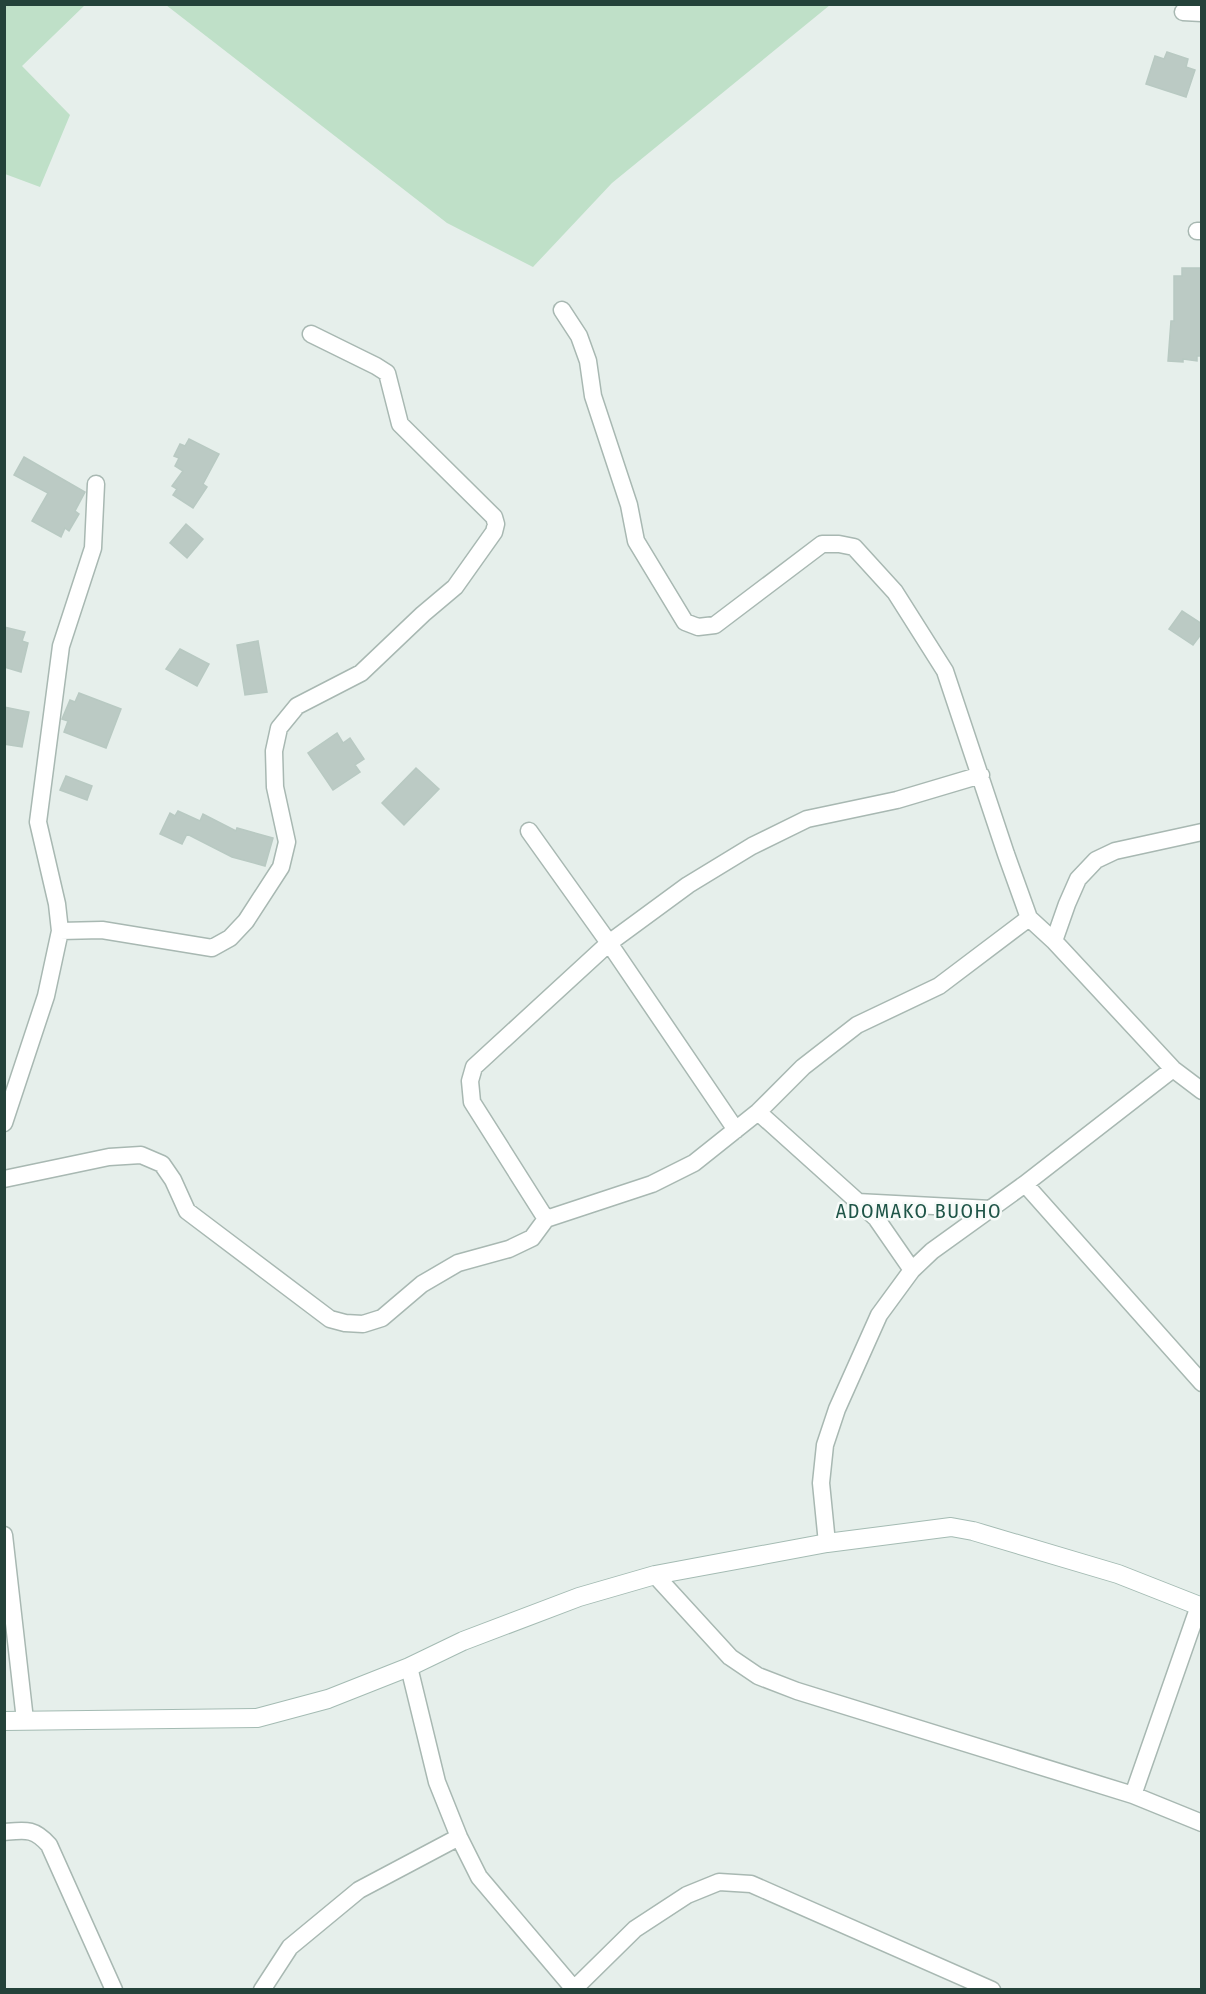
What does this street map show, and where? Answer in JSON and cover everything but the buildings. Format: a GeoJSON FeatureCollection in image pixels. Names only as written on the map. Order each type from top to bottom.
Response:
{"type":"FeatureCollection","features":[{"type":"Feature","properties":{"kind":"street"},"geometry":{"type":"LineString","coordinates":[[1183,12],[1202,13]]}},
{"type":"Feature","properties":{"kind":"street"},"geometry":{"type":"LineString","coordinates":[[562,310],[579,336],[588,361],[593,396],[629,505],[636,541],[686,622],[698,627],[715,625],[822,544],[854,547],[895,592],[945,671],[1029,918],[1054,941],[1173,1069],[1202,1091]]}},
{"type":"Feature","properties":{"kind":"street"},"geometry":{"type":"LineString","coordinates":[[60,931],[102,930],[212,948],[230,938],[246,921],[281,867],[287,842],[275,787],[274,751],[279,728],[297,706],[362,673],[423,614],[455,587],[494,532],[496,524],[494,518],[400,424],[387,373],[311,334]]}},
{"type":"Feature","properties":{"kind":"street"},"geometry":{"type":"LineString","coordinates":[[4,1123],[46,996],[60,931],[57,904],[38,822],[61,646],[93,548],[96,484]]}},
{"type":"Feature","properties":{"kind":"street"},"geometry":{"type":"LineString","coordinates":[[546,1219],[472,1102],[470,1082],[474,1066],[609,943],[688,885],[743,851],[807,819],[897,800],[981,775]]}},
{"type":"Feature","properties":{"kind":"street"},"geometry":{"type":"LineString","coordinates":[[529,831],[609,943],[736,1130]]}},
{"type":"Feature","properties":{"kind":"street"},"geometry":{"type":"LineString","coordinates":[[1054,941],[1078,879],[1096,860],[1115,851],[1202,832]]}},
{"type":"Feature","properties":{"kind":"street"},"geometry":{"type":"LineString","coordinates":[[4,1179],[109,1156],[141,1155],[162,1164],[173,1180],[186,1211],[330,1319],[363,1324],[382,1318],[422,1284],[458,1263],[509,1249],[532,1238],[546,1219],[652,1184],[694,1163],[758,1112],[802,1067],[857,1025],[939,986],[1029,918]]}},
{"type":"Feature","properties":{"kind":"street"},"geometry":{"type":"LineString","coordinates":[[827,1543],[821,1483],[825,1445],[837,1409],[879,1315],[912,1270],[932,1251],[1025,1184],[1173,1069]]}},
{"type":"Feature","properties":{"kind":"street"},"geometry":{"type":"LineString","coordinates":[[758,1112],[876,1218],[912,1270]]}},
{"type":"Feature","properties":{"kind":"street"},"geometry":{"type":"LineString","coordinates":[[1025,1184],[1202,1383]]}},
{"type":"Feature","properties":{"kind":"street"},"geometry":{"type":"LineString","coordinates":[[857,1202],[991,1209]]}},
{"type":"Feature","properties":{"kind":"street"},"geometry":{"type":"LineString","coordinates":[[4,1721],[257,1718],[328,1699],[408,1667],[464,1641],[579,1597],[655,1575],[827,1543],[951,1527],[985,1534],[1118,1574],[1200,1606],[1133,1795]]}},
{"type":"Feature","properties":{"kind":"street"},"geometry":{"type":"LineString","coordinates":[[4,1535],[25,1720]]}},
{"type":"Feature","properties":{"kind":"street"},"geometry":{"type":"LineString","coordinates":[[655,1575],[730,1657],[758,1676],[797,1691],[1133,1795],[1202,1823]]}},
{"type":"Feature","properties":{"kind":"street"},"geometry":{"type":"LineString","coordinates":[[408,1667],[437,1782],[459,1837],[479,1877],[573,1989],[635,1929],[687,1895],[719,1882],[751,1884],[992,1989]]}},
{"type":"Feature","properties":{"kind":"street"},"geometry":{"type":"LineString","coordinates":[[4,1832],[27,1830],[40,1834],[49,1845],[114,1989]]}},
{"type":"Feature","properties":{"kind":"street"},"geometry":{"type":"LineString","coordinates":[[262,1989],[290,1947],[359,1890],[459,1837]]}},
{"type":"Feature","properties":{"kind":"green space"},"geometry":{"type":"Polygon","coordinates":[[[4,5],[85,5],[22,66],[70,115],[40,187],[5,174],[4,5]]]}},
{"type":"Feature","properties":{"kind":"green space"},"geometry":{"type":"Polygon","coordinates":[[[166,5],[830,5],[612,183],[533,267],[447,223],[166,5]]]}},
{"type":"Feature","properties":{"kind":"district","name":"ADOMAKO BUOHO"},"geometry":{"type":"Point","coordinates":[919,1211]}}]}
